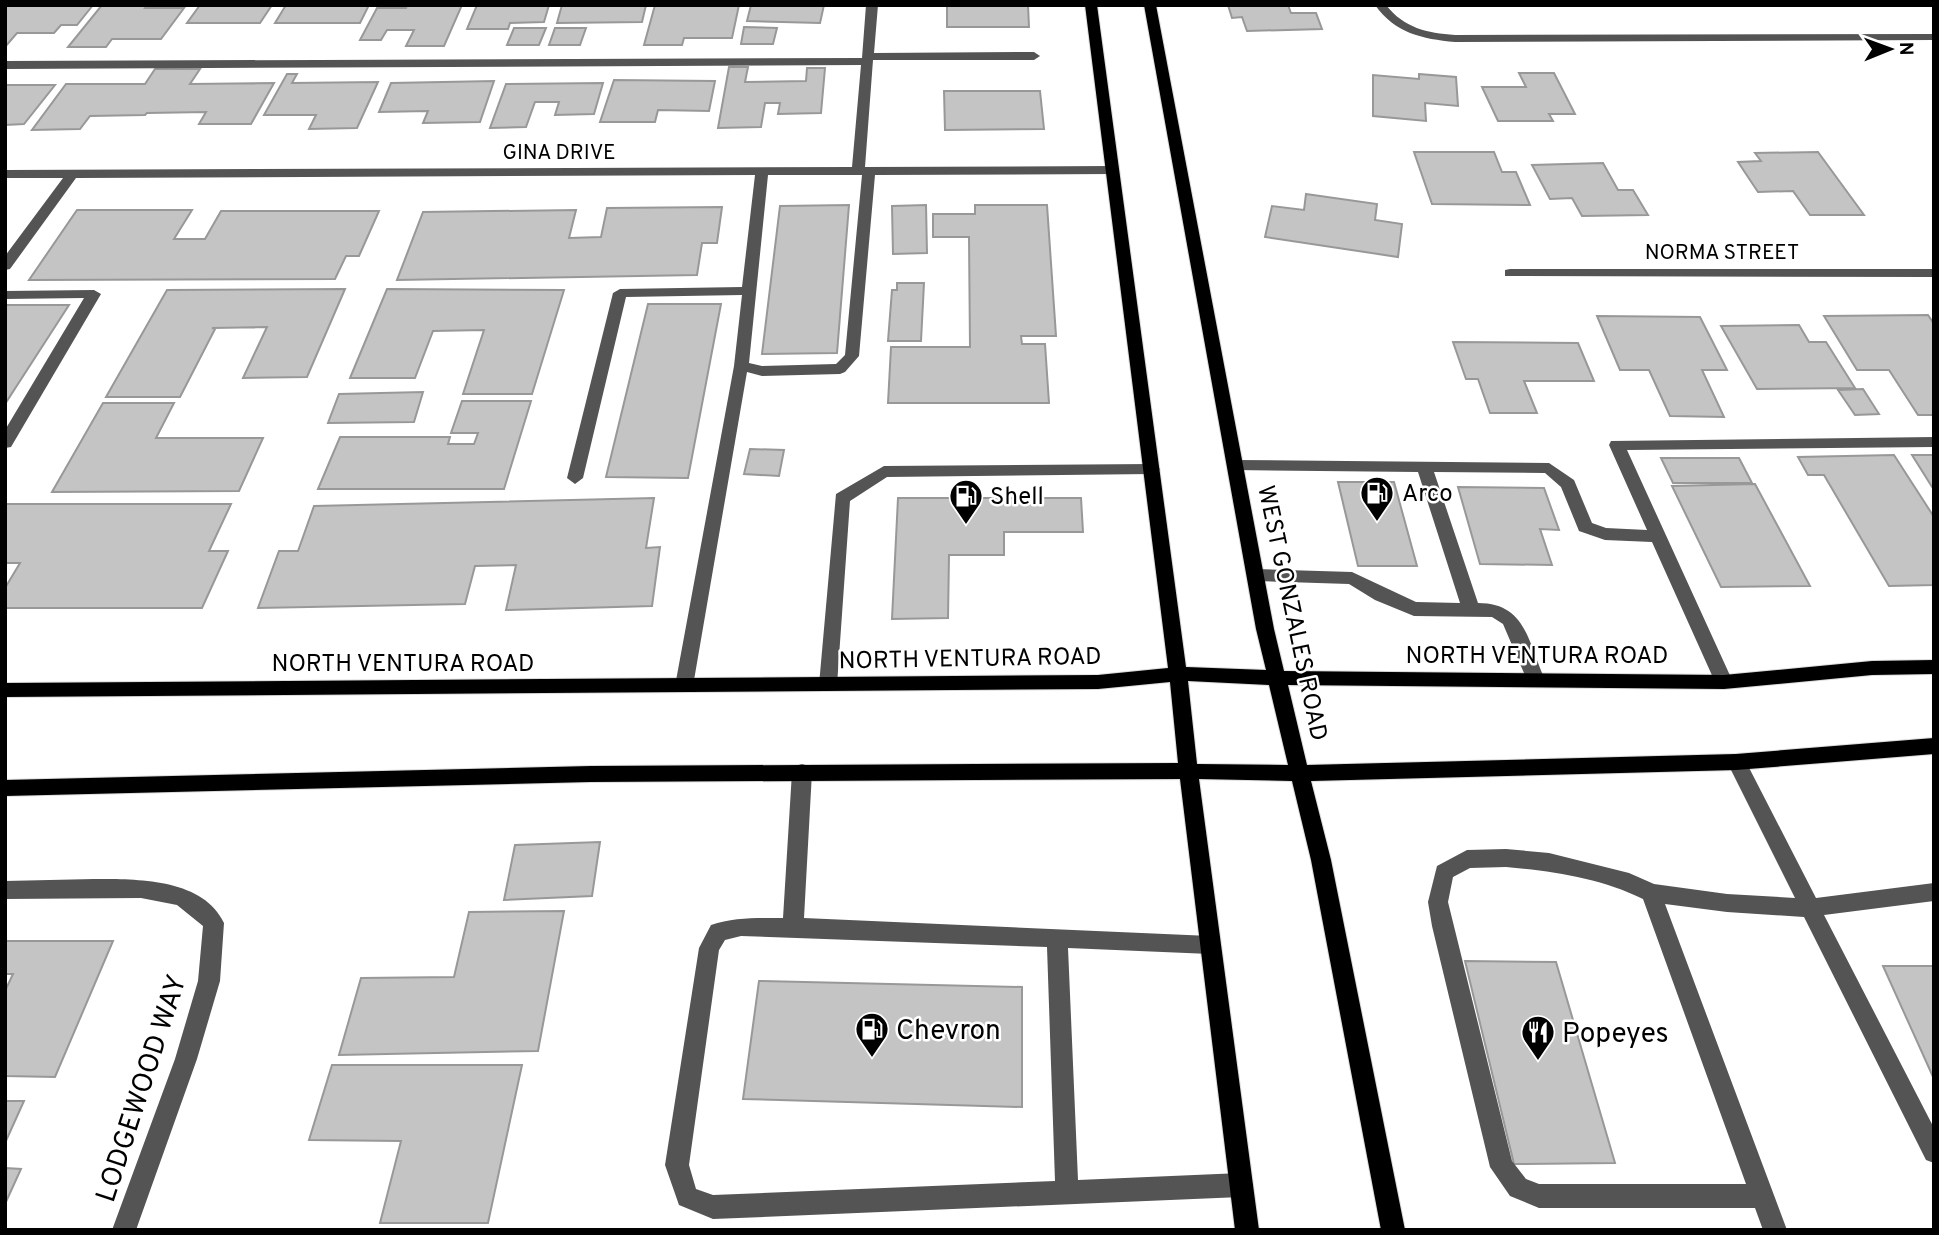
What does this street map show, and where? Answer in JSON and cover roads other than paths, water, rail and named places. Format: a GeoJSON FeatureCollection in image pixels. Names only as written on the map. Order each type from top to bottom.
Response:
{"type":"FeatureCollection","features":[{"type":"Feature","properties":{"kind":"main road"},"geometry":{"type":"LineString","coordinates":[[1091,5],[1247,1230]]}},
{"type":"Feature","properties":{"kind":"main road","name":"WEST GONZALES ROAD"},"geometry":{"type":"LineString","coordinates":[[1150,5],[1256,575],[1321,860],[1393,1230]]}},
{"type":"Feature","properties":{"kind":"main road","name":"NORTH VENTURA ROAD"},"geometry":{"type":"LineString","coordinates":[[5,690],[1098,682],[1178,674],[1278,678],[1724,682],[1872,668],[1934,667]]}},
{"type":"Feature","properties":{"kind":"main road"},"geometry":{"type":"LineString","coordinates":[[5,788],[468,776],[802,772],[1300,773],[1736,762],[1934,746]]}},
{"type":"Feature","properties":{"kind":"street"},"geometry":{"type":"LineString","coordinates":[[740,366],[762,371],[840,369],[852,356],[872,5]]}},
{"type":"Feature","properties":{"kind":"street"},"geometry":{"type":"LineString","coordinates":[[1380,5],[1398,26],[1409,32],[1484,40],[1934,37]]}},
{"type":"Feature","properties":{"kind":"street"},"geometry":{"type":"LineString","coordinates":[[5,65],[1034,56]]}},
{"type":"Feature","properties":{"kind":"street","name":"GINA DRIVE"},"geometry":{"type":"LineString","coordinates":[[5,174],[1113,170]]}},
{"type":"Feature","properties":{"kind":"street"},"geometry":{"type":"LineString","coordinates":[[684,686],[740,366],[762,171]]}},
{"type":"Feature","properties":{"kind":"street"},"geometry":{"type":"LineString","coordinates":[[5,266],[73,173]]}},
{"type":"Feature","properties":{"kind":"street","name":"NORMA STREET"},"geometry":{"type":"LineString","coordinates":[[1510,273],[1934,273]]}},
{"type":"Feature","properties":{"kind":"street"},"geometry":{"type":"LineString","coordinates":[[575,478],[620,293],[748,291]]}},
{"type":"Feature","properties":{"kind":"street"},"geometry":{"type":"LineString","coordinates":[[5,295],[93,294],[5,443]]}},
{"type":"Feature","properties":{"kind":"street"},"geometry":{"type":"LineString","coordinates":[[1724,682],[1617,445],[1934,442]]}},
{"type":"Feature","properties":{"kind":"street"},"geometry":{"type":"LineString","coordinates":[[1235,465],[1549,468],[1568,484],[1585,527],[1605,534],[1657,536]]}},
{"type":"Feature","properties":{"kind":"street"},"geometry":{"type":"LineString","coordinates":[[1424,467],[1471,610]]}},
{"type":"Feature","properties":{"kind":"street"},"geometry":{"type":"LineString","coordinates":[[828,685],[842,498],[884,472],[1152,469]]}},
{"type":"Feature","properties":{"kind":"street"},"geometry":{"type":"LineString","coordinates":[[1256,575],[1352,578],[1381,595],[1414,609],[1495,610],[1510,620],[1536,680]]}},
{"type":"Feature","properties":{"kind":"street"},"geometry":{"type":"LineString","coordinates":[[1736,762],[1932,1146]]}},
{"type":"Feature","properties":{"kind":"street"},"geometry":{"type":"LineString","coordinates":[[793,926],[802,772]]}},
{"type":"Feature","properties":{"kind":"street"},"geometry":{"type":"LineString","coordinates":[[1763,1196],[1539,1196],[1518,1188],[1502,1167],[1442,926],[1438,902],[1444,872],[1467,859],[1506,858],[1549,862],[1629,882],[1651,893],[1727,904],[1809,908],[1934,892]]}},
{"type":"Feature","properties":{"kind":"street","name":"LODGEWOOD WAY"},"geometry":{"type":"LineString","coordinates":[[5,890],[145,889],[180,897],[205,913],[214,923],[209,981],[186,1059],[124,1230]]}},
{"type":"Feature","properties":{"kind":"street"},"geometry":{"type":"LineString","coordinates":[[1651,893],[1776,1230]]}},
{"type":"Feature","properties":{"kind":"street"},"geometry":{"type":"LineString","coordinates":[[1210,946],[793,926],[741,927],[718,932],[709,948],[677,1165],[687,1197],[713,1207],[1241,1185]]}},
{"type":"Feature","properties":{"kind":"street"},"geometry":{"type":"LineString","coordinates":[[1057,938],[1067,1193]]}},
{"type":"Feature","properties":{"kind":"place","name":"Arco"},"geometry":{"type":"Point","coordinates":[1377,523]}},
{"type":"Feature","properties":{"kind":"place","name":"Shell"},"geometry":{"type":"Point","coordinates":[966,526]}},
{"type":"Feature","properties":{"kind":"place","name":"Chevron"},"geometry":{"type":"Point","coordinates":[872,1059]}},
{"type":"Feature","properties":{"kind":"place","name":"Popeyes"},"geometry":{"type":"Point","coordinates":[1538,1062]}}]}
